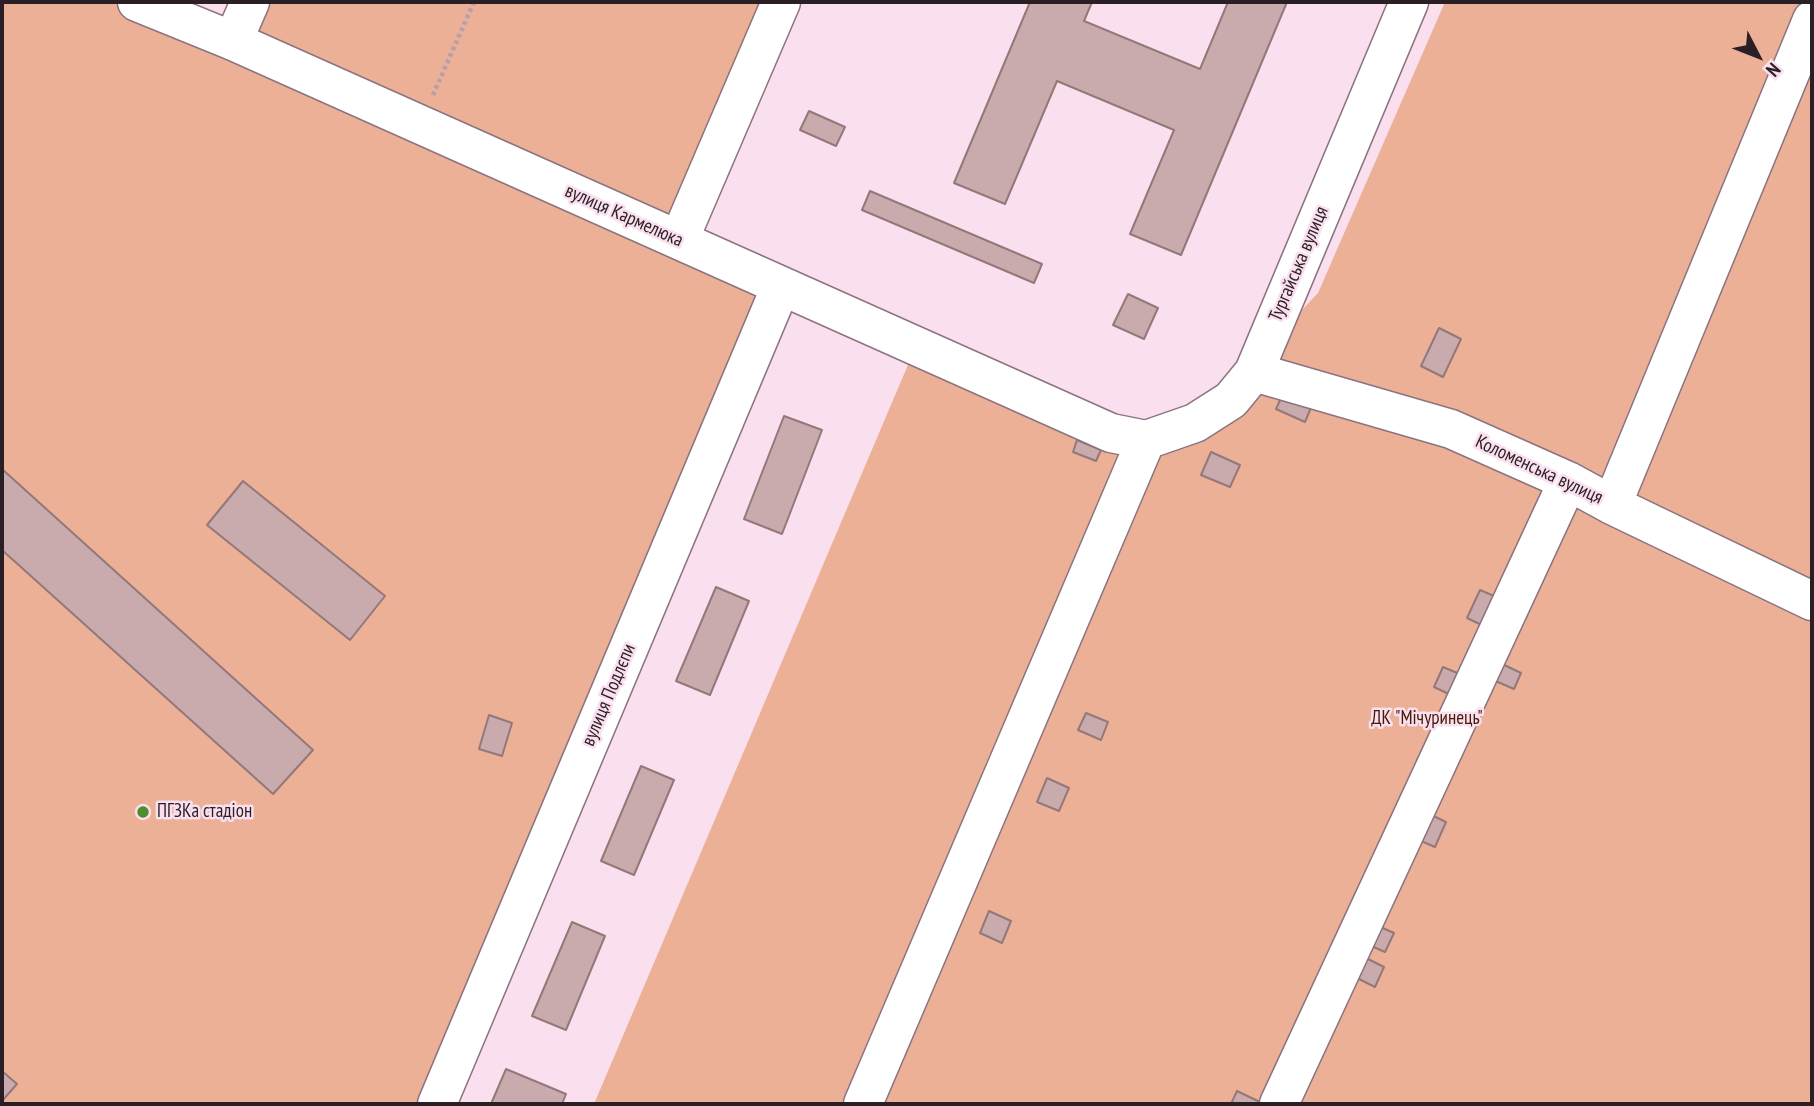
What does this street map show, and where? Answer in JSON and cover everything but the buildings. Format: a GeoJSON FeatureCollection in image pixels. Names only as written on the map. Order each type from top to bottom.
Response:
{"type":"FeatureCollection","features":[{"type":"Feature","properties":{"kind":"street","name":"вулиця Кармелюка"},"geometry":{"type":"LineString","coordinates":[[137,2],[233,41],[782,286],[1128,436]]}},
{"type":"Feature","properties":{"kind":"street"},"geometry":{"type":"LineString","coordinates":[[233,41],[250,2]]}},
{"type":"Feature","properties":{"kind":"street"},"geometry":{"type":"LineString","coordinates":[[679,240],[781,2]]}},
{"type":"Feature","properties":{"kind":"street","name":"Тургайська вулиця"},"geometry":{"type":"LineString","coordinates":[[1128,436],[1195,423],[1231,400],[1254,372],[1409,2]]}},
{"type":"Feature","properties":{"kind":"street"},"geometry":{"type":"LineString","coordinates":[[1612,505],[1812,20]]}},
{"type":"Feature","properties":{"kind":"street","name":"вулиця Подлєпи"},"geometry":{"type":"LineString","coordinates":[[437,1104],[782,286]]}},
{"type":"Feature","properties":{"kind":"street","name":"Коломенська вулиця"},"geometry":{"type":"LineString","coordinates":[[1254,372],[1451,429],[1568,481],[1612,505],[1812,601]]}},
{"type":"Feature","properties":{"kind":"street"},"geometry":{"type":"LineString","coordinates":[[863,1104],[1128,436]]}},
{"type":"Feature","properties":{"kind":"street"},"geometry":{"type":"LineString","coordinates":[[1279,1104],[1568,481]]}},
{"type":"Feature","properties":{"kind":"path"},"geometry":{"type":"LineString","coordinates":[[420,124],[474,2]]}},
{"type":"Feature","properties":{"kind":"green space"},"geometry":{"type":"Polygon","coordinates":[[[2,2],[137,2],[233,41],[250,2],[781,2],[679,240],[781,286],[437,1104],[2,1104],[2,2]]]}},
{"type":"Feature","properties":{"kind":"green space","name":"ДК \"Мічуринець\""},"geometry":{"type":"Polygon","coordinates":[[[1445,2],[1812,2],[1812,1104],[594,1104],[916,346],[1111,433],[1223,393],[1318,293],[1445,2]]]}},
{"type":"Feature","properties":{"kind":"place","name":"ПГЗКа стадіон"},"geometry":{"type":"Point","coordinates":[143,812]}}]}
